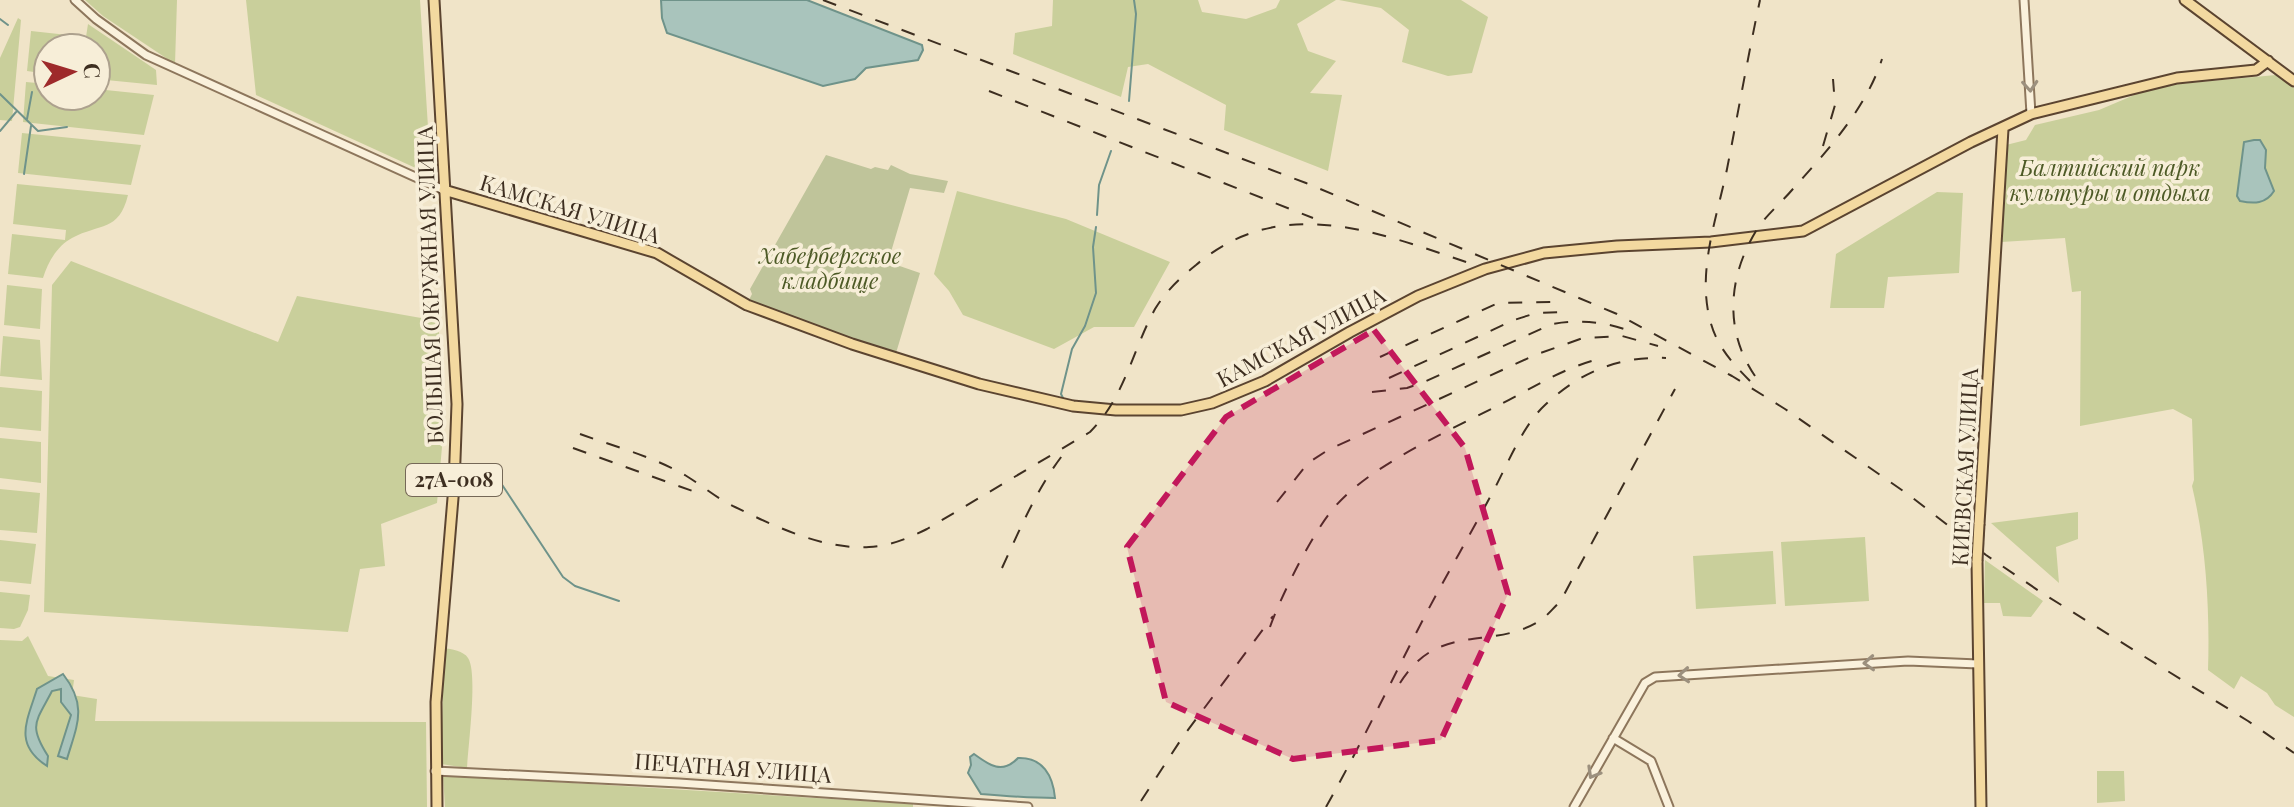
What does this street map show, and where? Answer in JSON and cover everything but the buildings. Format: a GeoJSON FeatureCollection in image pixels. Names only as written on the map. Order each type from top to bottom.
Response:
{"type":"FeatureCollection","features":[{"type":"Feature","properties":{"kind":"main road","name":"БОЛЬШАЯ ОКРУЖНАЯ УЛИЦА"},"geometry":{"type":"LineString","coordinates":[[434,0],[457,404],[454,486],[438,667],[437,807]]}},
{"type":"Feature","properties":{"kind":"main road"},"geometry":{"type":"LineString","coordinates":[[2185,0],[2290,78]]}},
{"type":"Feature","properties":{"kind":"main road"},"geometry":{"type":"LineString","coordinates":[[2256,70],[2268,61]]}},
{"type":"Feature","properties":{"kind":"main road","name":"КАМСКАЯ УЛИЦА"},"geometry":{"type":"LineString","coordinates":[[444,190],[657,253],[747,305],[852,344],[966,380],[1073,406],[1168,410],[1212,403],[1265,381],[1418,296],[1500,265],[1544,253],[1711,242],[1803,231],[1971,142],[2031,114],[2177,78],[2256,70],[2290,78]]}},
{"type":"Feature","properties":{"kind":"main road","name":"КИЕВСКАЯ УЛИЦА"},"geometry":{"type":"LineString","coordinates":[[1981,807],[1977,561],[2003,129]]}},
{"type":"Feature","properties":{"kind":"street"},"geometry":{"type":"LineString","coordinates":[[75,0],[146,55],[169,67],[444,190]]}},
{"type":"Feature","properties":{"kind":"street"},"geometry":{"type":"LineString","coordinates":[[2024,0],[2031,114]]}},
{"type":"Feature","properties":{"kind":"street"},"geometry":{"type":"LineString","coordinates":[[1574,807],[1645,683],[1655,677],[1908,661],[1978,664]]}},
{"type":"Feature","properties":{"kind":"street"},"geometry":{"type":"LineString","coordinates":[[1613,738],[1651,761],[1669,807]]}},
{"type":"Feature","properties":{"kind":"street","name":"ПЕЧАТНАЯ УЛИЦА"},"geometry":{"type":"LineString","coordinates":[[435,771],[679,783],[1028,807]]}},
{"type":"Feature","properties":{"kind":"highlighted area"},"geometry":{"type":"Polygon","coordinates":[[[1374,330],[1465,448],[1508,594],[1441,740],[1293,759],[1166,702],[1127,547],[1226,417],[1374,330]]]}},
{"type":"Feature","properties":{"kind":"green space"},"geometry":{"type":"Polygon","coordinates":[[[85,0],[177,0],[175,64],[103,16],[85,0]]]}},
{"type":"Feature","properties":{"kind":"green space"},"geometry":{"type":"Polygon","coordinates":[[[246,0],[420,0],[431,175],[256,95],[246,0]]]}},
{"type":"Feature","properties":{"kind":"green space"},"geometry":{"type":"Polygon","coordinates":[[[1053,0],[1198,0],[1202,12],[1246,19],[1276,8],[1280,0],[1336,0],[1297,24],[1308,51],[1336,61],[1310,93],[1342,95],[1328,171],[1224,130],[1226,105],[1148,64],[1128,67],[1121,97],[1013,54],[1015,33],[1052,26],[1053,0]]]}},
{"type":"Feature","properties":{"kind":"green space"},"geometry":{"type":"Polygon","coordinates":[[[1339,0],[1461,0],[1488,17],[1472,73],[1448,76],[1402,62],[1409,30],[1381,8],[1339,0]]]}},
{"type":"Feature","properties":{"kind":"green space"},"geometry":{"type":"Polygon","coordinates":[[[18,18],[21,20],[12,121],[0,120],[0,58],[18,18]]]}},
{"type":"Feature","properties":{"kind":"green space"},"geometry":{"type":"Polygon","coordinates":[[[88,24],[100,32],[87,32],[88,24]]]}},
{"type":"Feature","properties":{"kind":"green space"},"geometry":{"type":"Polygon","coordinates":[[[31,31],[40,32],[32,32],[32,72],[27,71],[31,31]]]}},
{"type":"Feature","properties":{"kind":"green space"},"geometry":{"type":"Polygon","coordinates":[[[112,40],[156,70],[157,85],[112,81],[112,40]]]}},
{"type":"Feature","properties":{"kind":"green space","name":"Балтийский парк культуры и отдыха"},"geometry":{"type":"Polygon","coordinates":[[[2276,75],[2294,88],[2294,717],[2275,705],[2267,693],[2241,676],[2234,689],[2208,670],[2206,577],[2192,486],[2192,419],[2173,409],[2080,426],[2081,291],[2072,292],[2065,238],[2001,242],[2006,145],[2026,140],[2035,125],[2099,110],[2139,93],[2178,84],[2276,75]]]}},
{"type":"Feature","properties":{"kind":"green space"},"geometry":{"type":"Polygon","coordinates":[[[26,82],[32,83],[32,112],[112,112],[112,91],[154,95],[144,135],[23,122],[26,82]]]}},
{"type":"Feature","properties":{"kind":"green space"},"geometry":{"type":"Polygon","coordinates":[[[22,133],[141,145],[131,185],[18,173],[22,133]]]}},
{"type":"Feature","properties":{"kind":"green space","name":"Хабербергское кладбище"},"geometry":{"type":"Polygon","coordinates":[[[826,155],[871,169],[888,170],[891,165],[910,174],[948,181],[944,193],[910,188],[888,262],[920,273],[896,353],[748,302],[752,294],[750,289],[826,155]]]}},
{"type":"Feature","properties":{"kind":"green space"},"geometry":{"type":"Polygon","coordinates":[[[17,184],[128,195],[114,221],[82,233],[62,245],[50,260],[43,278],[8,274],[12,234],[65,240],[66,230],[13,224],[17,184]]]}},
{"type":"Feature","properties":{"kind":"green space"},"geometry":{"type":"Polygon","coordinates":[[[957,191],[1066,219],[1170,262],[1134,327],[1094,327],[1054,349],[963,315],[949,291],[934,274],[957,191]]]}},
{"type":"Feature","properties":{"kind":"green space"},"geometry":{"type":"Polygon","coordinates":[[[1937,192],[1963,193],[1959,273],[1888,277],[1884,308],[1830,308],[1836,254],[1937,192]]]}},
{"type":"Feature","properties":{"kind":"green space"},"geometry":{"type":"Polygon","coordinates":[[[71,261],[278,342],[297,296],[438,321],[445,413],[437,503],[381,524],[385,566],[360,569],[348,632],[44,612],[52,285],[71,261]]]}},
{"type":"Feature","properties":{"kind":"green space"},"geometry":{"type":"Polygon","coordinates":[[[7,285],[42,289],[40,329],[4,325],[7,285]]]}},
{"type":"Feature","properties":{"kind":"green space"},"geometry":{"type":"Polygon","coordinates":[[[3,336],[40,340],[42,380],[0,376],[3,336]]]}},
{"type":"Feature","properties":{"kind":"green space"},"geometry":{"type":"Polygon","coordinates":[[[0,387],[42,391],[41,431],[0,427],[0,387]]]}},
{"type":"Feature","properties":{"kind":"green space"},"geometry":{"type":"Polygon","coordinates":[[[0,438],[41,442],[41,483],[0,478],[0,438]]]}},
{"type":"Feature","properties":{"kind":"green space"},"geometry":{"type":"Polygon","coordinates":[[[0,489],[40,493],[37,533],[0,530],[0,489]]]}},
{"type":"Feature","properties":{"kind":"green space"},"geometry":{"type":"Polygon","coordinates":[[[2078,512],[2078,539],[2056,547],[2059,583],[1991,523],[2078,512]]]}},
{"type":"Feature","properties":{"kind":"green space"},"geometry":{"type":"Polygon","coordinates":[[[1865,537],[1869,601],[1785,606],[1781,542],[1865,537]]]}},
{"type":"Feature","properties":{"kind":"green space"},"geometry":{"type":"Polygon","coordinates":[[[0,540],[36,544],[31,584],[0,581],[0,540]]]}},
{"type":"Feature","properties":{"kind":"green space"},"geometry":{"type":"Polygon","coordinates":[[[1773,551],[1776,604],[1696,609],[1693,556],[1773,551]]]}},
{"type":"Feature","properties":{"kind":"green space"},"geometry":{"type":"Polygon","coordinates":[[[1985,560],[2043,601],[2031,617],[2003,616],[2000,603],[1984,603],[1985,560]]]}},
{"type":"Feature","properties":{"kind":"green space"},"geometry":{"type":"Polygon","coordinates":[[[0,592],[30,595],[28,610],[20,627],[0,628],[0,592]]]}},
{"type":"Feature","properties":{"kind":"green space"},"geometry":{"type":"Polygon","coordinates":[[[28,636],[48,676],[74,680],[72,695],[97,699],[95,721],[426,722],[427,807],[0,807],[0,640],[22,641],[28,636]]]}},
{"type":"Feature","properties":{"kind":"green space"},"geometry":{"type":"Polygon","coordinates":[[[444,648],[464,654],[471,666],[467,768],[441,764],[444,648]]]}},
{"type":"Feature","properties":{"kind":"green space"},"geometry":{"type":"Polygon","coordinates":[[[2097,771],[2124,771],[2125,801],[2097,803],[2097,771]]]}},
{"type":"Feature","properties":{"kind":"green space"},"geometry":{"type":"Polygon","coordinates":[[[443,775],[913,804],[913,807],[445,807],[443,775]]]}},
{"type":"Feature","properties":{"kind":"water"},"geometry":{"type":"Polygon","coordinates":[[[661,0],[807,0],[922,45],[923,50],[918,60],[866,68],[855,79],[823,86],[667,33],[661,0]]]}},
{"type":"Feature","properties":{"kind":"water"},"geometry":{"type":"Polygon","coordinates":[[[2260,140],[2266,150],[2265,168],[2274,191],[2263,201],[2250,203],[2240,201],[2237,196],[2244,142],[2260,140]]]}},
{"type":"Feature","properties":{"kind":"water"},"geometry":{"type":"Polygon","coordinates":[[[63,674],[76,696],[77,726],[67,759],[58,756],[71,715],[61,702],[61,689],[52,691],[36,724],[38,737],[48,756],[47,766],[30,749],[26,740],[27,722],[37,689],[63,674]]]}},
{"type":"Feature","properties":{"kind":"water"},"geometry":{"type":"Polygon","coordinates":[[[974,754],[990,765],[1001,767],[1018,758],[1040,764],[1049,775],[1055,798],[981,794],[968,773],[970,757],[974,754]]]}},
{"type":"Feature","properties":{"kind":"waterway"},"geometry":{"type":"LineString","coordinates":[[1129,101],[1136,14],[1134,0]]}},
{"type":"Feature","properties":{"kind":"waterway"},"geometry":{"type":"LineString","coordinates":[[0,19],[8,25]]}},
{"type":"Feature","properties":{"kind":"waterway"},"geometry":{"type":"LineString","coordinates":[[27,119],[32,92]]}},
{"type":"Feature","properties":{"kind":"waterway"},"geometry":{"type":"LineString","coordinates":[[0,94],[38,131],[67,127]]}},
{"type":"Feature","properties":{"kind":"waterway"},"geometry":{"type":"LineString","coordinates":[[0,131],[16,112]]}},
{"type":"Feature","properties":{"kind":"waterway"},"geometry":{"type":"LineString","coordinates":[[24,174],[31,126]]}},
{"type":"Feature","properties":{"kind":"waterway"},"geometry":{"type":"LineString","coordinates":[[1097,215],[1099,185],[1111,151]]}},
{"type":"Feature","properties":{"kind":"waterway"},"geometry":{"type":"LineString","coordinates":[[1063,398],[1061,394],[1072,349],[1085,326],[1096,293],[1093,247],[1096,227]]}},
{"type":"Feature","properties":{"kind":"waterway"},"geometry":{"type":"LineString","coordinates":[[491,468],[563,577],[575,586],[619,601]]}},
{"type":"Feature","properties":{"kind":"railway"},"geometry":{"type":"LineString","coordinates":[[823,0],[1306,183],[1617,314],[1732,376],[1785,409],[2042,593],[2294,753]]}},
{"type":"Feature","properties":{"kind":"railway"},"geometry":{"type":"LineString","coordinates":[[1750,381],[1716,338],[1710,320],[1706,282],[1710,244],[1760,0]]}},
{"type":"Feature","properties":{"kind":"railway"},"geometry":{"type":"LineString","coordinates":[[1755,376],[1745,359],[1734,322],[1735,285],[1747,249],[1764,220],[1844,129],[1866,95],[1882,59]]}},
{"type":"Feature","properties":{"kind":"railway"},"geometry":{"type":"LineString","coordinates":[[1823,146],[1835,105],[1833,79]]}},
{"type":"Feature","properties":{"kind":"railway"},"geometry":{"type":"LineString","coordinates":[[989,91],[1313,218]]}},
{"type":"Feature","properties":{"kind":"railway"},"geometry":{"type":"LineString","coordinates":[[580,434],[662,464],[729,504],[800,535],[835,545],[884,545],[927,529],[1090,432],[1120,389],[1159,302],[1190,270],[1229,242],[1263,229],[1298,224],[1334,226],[1370,232],[1478,266]]}},
{"type":"Feature","properties":{"kind":"railway"},"geometry":{"type":"LineString","coordinates":[[1380,357],[1498,303],[1557,302]]}},
{"type":"Feature","properties":{"kind":"railway"},"geometry":{"type":"LineString","coordinates":[[1389,378],[1514,320],[1536,313],[1569,312]]}},
{"type":"Feature","properties":{"kind":"railway"},"geometry":{"type":"LineString","coordinates":[[1372,392],[1407,388],[1424,382],[1552,324],[1588,322],[1624,329]]}},
{"type":"Feature","properties":{"kind":"railway"},"geometry":{"type":"LineString","coordinates":[[1277,502],[1308,463],[1328,450],[1535,355],[1583,338],[1622,336],[1658,346]]}},
{"type":"Feature","properties":{"kind":"railway"},"geometry":{"type":"LineString","coordinates":[[1270,627],[1307,549],[1333,509],[1349,493],[1389,463],[1437,436],[1564,371],[1603,358]]}},
{"type":"Feature","properties":{"kind":"railway"},"geometry":{"type":"LineString","coordinates":[[1326,807],[1536,414],[1572,383],[1601,368],[1632,360],[1666,358]]}},
{"type":"Feature","properties":{"kind":"railway"},"geometry":{"type":"LineString","coordinates":[[1400,683],[1415,664],[1431,652],[1447,644],[1518,631],[1539,621],[1560,602],[1675,389]]}},
{"type":"Feature","properties":{"kind":"railway"},"geometry":{"type":"LineString","coordinates":[[573,448],[698,493]]}},
{"type":"Feature","properties":{"kind":"railway"},"geometry":{"type":"LineString","coordinates":[[1002,568],[1038,493],[1065,452]]}},
{"type":"Feature","properties":{"kind":"railway"},"geometry":{"type":"LineString","coordinates":[[1141,801],[1182,738],[1273,616]]}}]}
